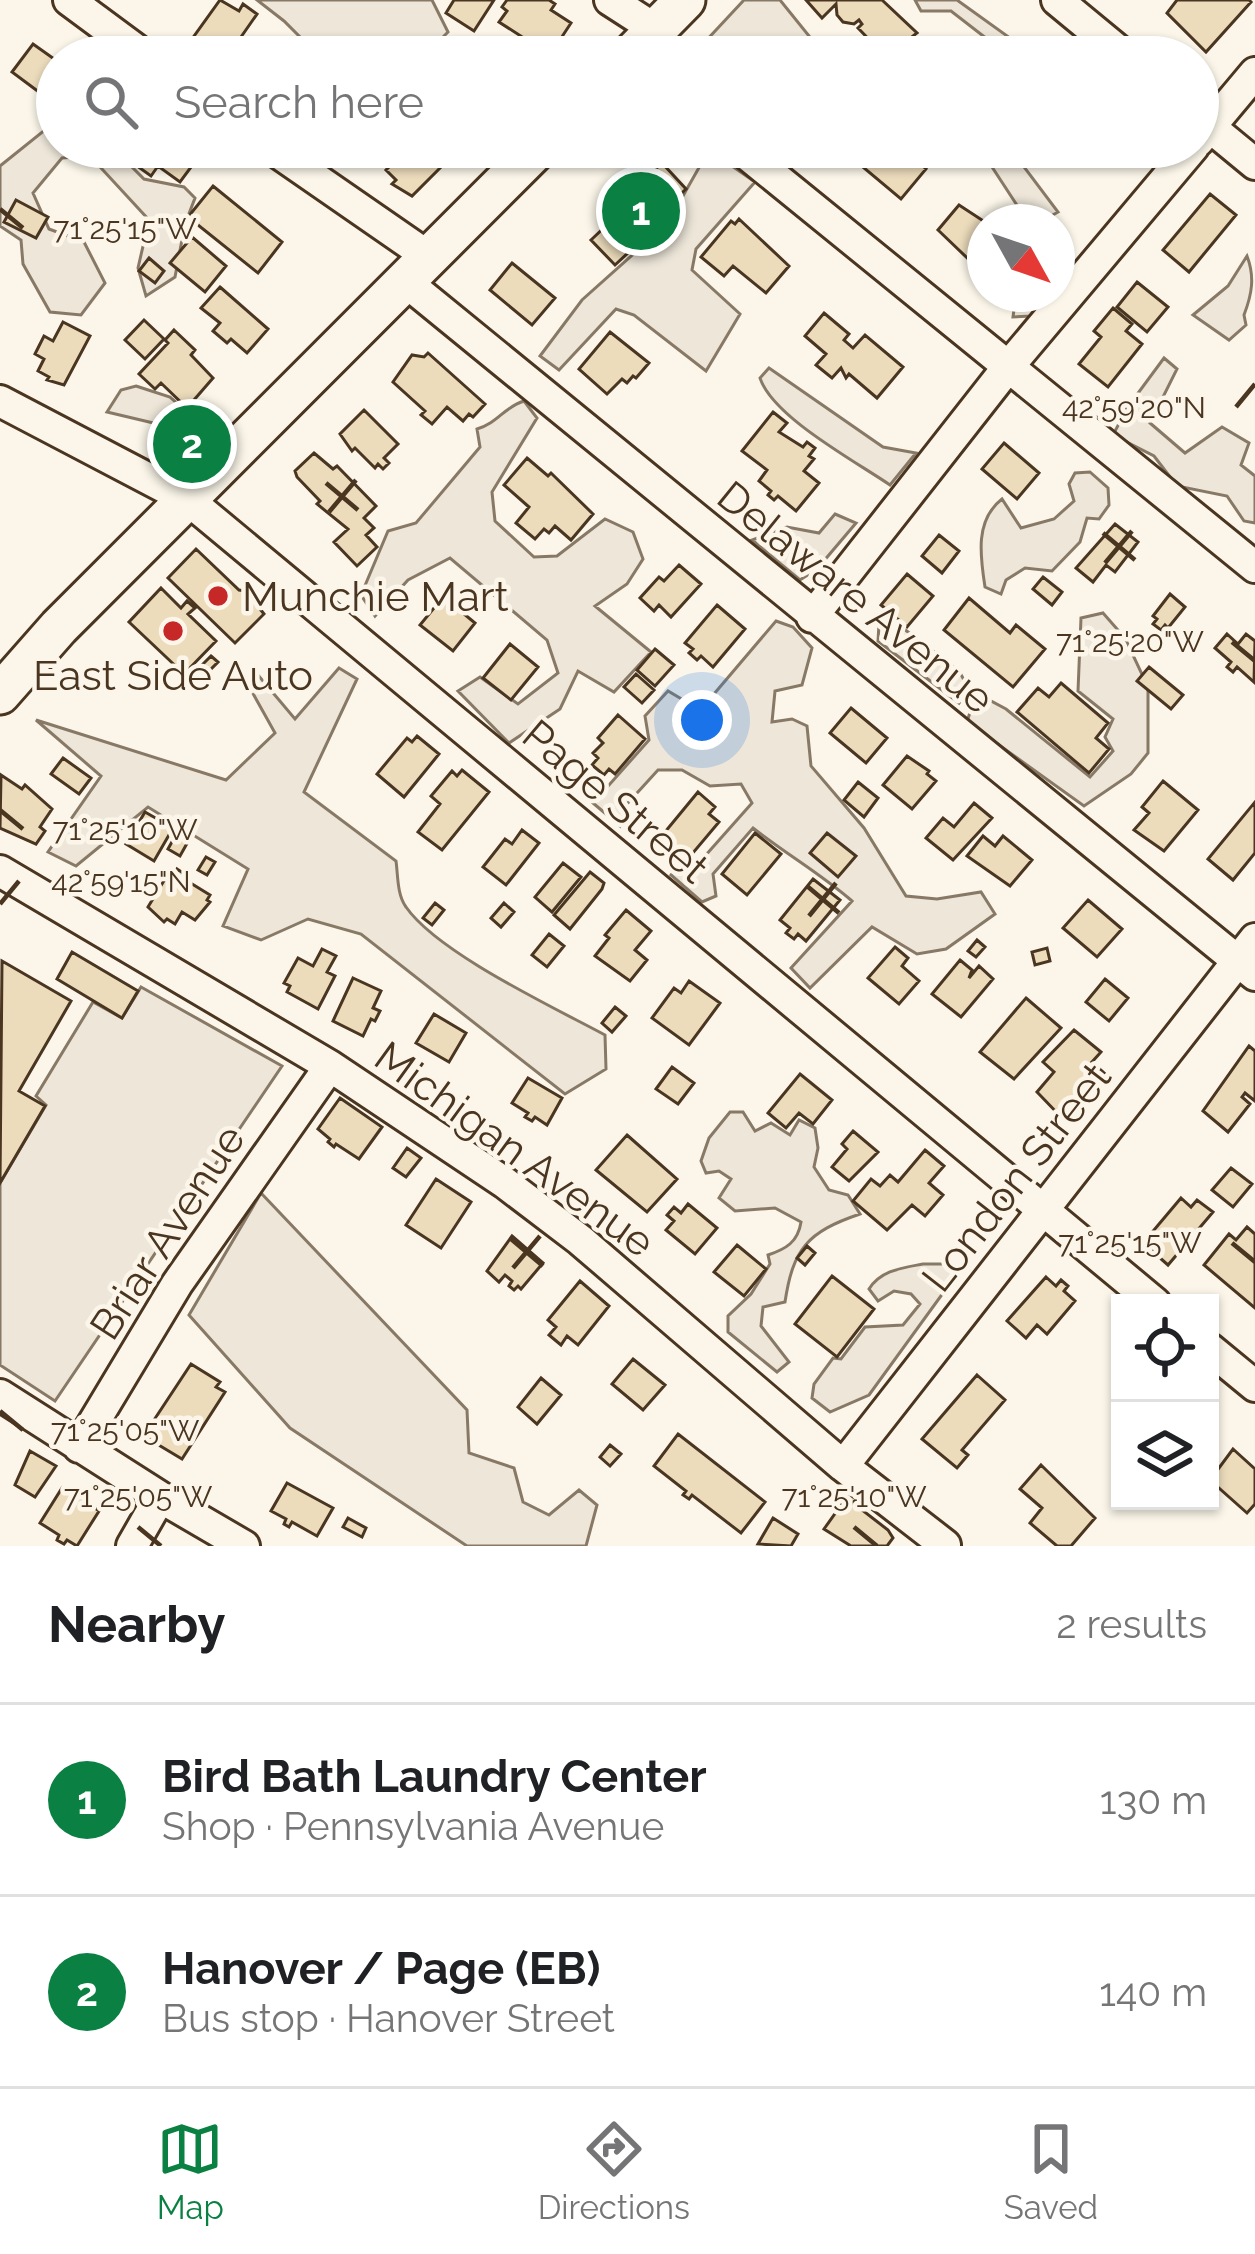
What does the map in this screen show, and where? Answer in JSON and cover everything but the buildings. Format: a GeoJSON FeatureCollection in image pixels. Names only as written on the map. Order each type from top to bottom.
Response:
{"type":"FeatureCollection","features":[{"type":"Feature","properties":{"kind":"main road"},"geometry":{"type":"LineString","coordinates":[[649,36],[685,0]]}},
{"type":"Feature","properties":{"kind":"main road"},"geometry":{"type":"LineString","coordinates":[[0,694],[59,627],[518,168]]}},
{"type":"Feature","properties":{"kind":"street"},"geometry":{"type":"LineString","coordinates":[[69,0],[118,36]]}},
{"type":"Feature","properties":{"kind":"street"},"geometry":{"type":"LineString","coordinates":[[610,0],[637,36]]}},
{"type":"Feature","properties":{"kind":"street"},"geometry":{"type":"LineString","coordinates":[[1057,0],[1101,36]]}},
{"type":"Feature","properties":{"kind":"street"},"geometry":{"type":"LineString","coordinates":[[1219,112],[1255,73]]}},
{"type":"Feature","properties":{"kind":"street"},"geometry":{"type":"LineString","coordinates":[[1219,144],[1255,164]]}},
{"type":"Feature","properties":{"kind":"street","name":"Delaware Avenue"},"geometry":{"type":"LineString","coordinates":[[295,168],[812,617],[1249,958]]}},
{"type":"Feature","properties":{"kind":"street"},"geometry":{"type":"LineString","coordinates":[[764,168],[1255,568]]}},
{"type":"Feature","properties":{"kind":"street"},"geometry":{"type":"LineString","coordinates":[[812,617],[1171,168]]}},
{"type":"Feature","properties":{"kind":"street","name":"Page Street"},"geometry":{"type":"LineString","coordinates":[[0,401],[187,499],[1143,1294]]}},
{"type":"Feature","properties":{"kind":"street","name":"Michigan Avenue"},"geometry":{"type":"LineString","coordinates":[[0,872],[330,1066],[505,1183],[580,1240],[843,1466],[945,1545]]}},
{"type":"Feature","properties":{"kind":"street","name":"London Street"},"geometry":{"type":"LineString","coordinates":[[843,1466],[1249,958]]}},
{"type":"Feature","properties":{"kind":"street","name":"Briar Avenue"},"geometry":{"type":"LineString","coordinates":[[79,1447],[177,1285],[330,1066]]}},
{"type":"Feature","properties":{"kind":"street"},"geometry":{"type":"LineString","coordinates":[[1219,1356],[1255,1386]]}},
{"type":"Feature","properties":{"kind":"street"},"geometry":{"type":"LineString","coordinates":[[0,1395],[244,1546]]}},
{"type":"Feature","properties":{"kind":"street"},"geometry":{"type":"LineString","coordinates":[[133,1546],[160,1497]]}},
{"type":"Feature","properties":{"kind":"shaded area"},"geometry":{"type":"Polygon","coordinates":[[[257,0],[432,0],[448,32],[444,36],[299,36],[257,0]]]}},
{"type":"Feature","properties":{"kind":"shaded area"},"geometry":{"type":"Polygon","coordinates":[[[744,0],[780,0],[809,36],[710,36],[744,0]]]}},
{"type":"Feature","properties":{"kind":"shaded area"},"geometry":{"type":"Polygon","coordinates":[[[915,0],[957,0],[1007,36],[983,36],[951,11],[921,11],[915,0]]]}},
{"type":"Feature","properties":{"kind":"shaded area"},"geometry":{"type":"Polygon","coordinates":[[[36,137],[36,168],[54,168],[33,193],[49,229],[84,242],[105,283],[81,315],[50,312],[23,264],[21,240],[0,226],[0,166],[36,137]]]}},
{"type":"Feature","properties":{"kind":"shaded area"},"geometry":{"type":"Polygon","coordinates":[[[101,168],[133,168],[144,179],[184,187],[195,198],[175,277],[146,296],[138,268],[149,220],[101,168]]]}},
{"type":"Feature","properties":{"kind":"shaded area"},"geometry":{"type":"Polygon","coordinates":[[[699,168],[735,168],[755,182],[696,249],[692,270],[740,314],[706,371],[634,315],[616,309],[559,370],[540,356],[582,300],[667,224],[699,168]]]}},
{"type":"Feature","properties":{"kind":"shaded area"},"geometry":{"type":"Polygon","coordinates":[[[993,168],[1025,168],[1052,204],[1016,204],[993,168]]]}},
{"type":"Feature","properties":{"kind":"shaded area"},"geometry":{"type":"Polygon","coordinates":[[[1247,256],[1252,278],[1246,325],[1229,340],[1193,315],[1228,286],[1247,256]]]}},
{"type":"Feature","properties":{"kind":"shaded area"},"geometry":{"type":"Polygon","coordinates":[[[1164,358],[1177,369],[1150,423],[1185,453],[1222,427],[1249,443],[1241,465],[1255,476],[1255,523],[1244,521],[1227,496],[1177,486],[1154,456],[1113,435],[1164,358]]]}},
{"type":"Feature","properties":{"kind":"shaded area"},"geometry":{"type":"Polygon","coordinates":[[[769,368],[883,447],[916,453],[890,485],[781,408],[760,378],[769,368]]]}},
{"type":"Feature","properties":{"kind":"shaded area"},"geometry":{"type":"Polygon","coordinates":[[[136,386],[170,397],[194,418],[183,430],[107,412],[121,390],[136,386]]]}},
{"type":"Feature","properties":{"kind":"shaded area"},"geometry":{"type":"Polygon","coordinates":[[[524,401],[537,418],[492,492],[495,521],[534,557],[557,556],[605,519],[633,532],[643,559],[627,584],[595,606],[651,652],[614,692],[578,671],[560,709],[509,743],[458,691],[480,677],[518,704],[558,673],[547,640],[450,558],[408,580],[375,616],[361,595],[388,531],[416,523],[480,447],[477,429],[524,401]]]}},
{"type":"Feature","properties":{"kind":"shaded area"},"geometry":{"type":"Polygon","coordinates":[[[1090,472],[1108,488],[1109,505],[1099,519],[1087,518],[1080,542],[1052,571],[1025,568],[1006,580],[1001,594],[985,587],[981,539],[993,507],[1002,499],[1021,528],[1054,519],[1074,501],[1069,484],[1075,473],[1090,472]]]}},
{"type":"Feature","properties":{"kind":"shaded area"},"geometry":{"type":"Polygon","coordinates":[[[835,514],[856,523],[817,569],[800,580],[752,540],[787,527],[819,533],[835,514]]]}},
{"type":"Feature","properties":{"kind":"shaded area"},"geometry":{"type":"Polygon","coordinates":[[[1103,613],[1125,638],[1148,687],[1148,753],[1131,774],[1084,806],[967,722],[976,693],[1006,709],[1090,777],[1113,751],[1105,737],[1113,719],[1078,691],[1081,618],[1103,613]]]}},
{"type":"Feature","properties":{"kind":"shaded area"},"geometry":{"type":"Polygon","coordinates":[[[891,619],[959,671],[969,689],[959,703],[878,641],[879,624],[891,619]]]}},
{"type":"Feature","properties":{"kind":"shaded area"},"geometry":{"type":"Polygon","coordinates":[[[776,621],[793,627],[812,648],[802,685],[775,691],[772,722],[792,719],[807,726],[811,766],[864,828],[906,896],[937,899],[981,892],[995,914],[946,949],[917,954],[872,927],[810,988],[791,968],[852,901],[840,891],[753,828],[713,874],[716,896],[702,902],[671,875],[679,864],[697,865],[752,803],[741,784],[710,786],[682,770],[658,770],[627,804],[620,826],[593,803],[649,740],[645,716],[668,691],[690,704],[708,701],[776,621]]]}},
{"type":"Feature","properties":{"kind":"shaded area"},"geometry":{"type":"Polygon","coordinates":[[[339,668],[357,679],[304,792],[396,861],[403,902],[443,942],[498,978],[605,1035],[606,1069],[565,1094],[361,934],[308,919],[261,940],[223,926],[248,869],[148,807],[76,866],[48,852],[101,776],[36,720],[226,780],[275,733],[251,690],[258,675],[295,719],[339,668]]]}},
{"type":"Feature","properties":{"kind":"shaded area"},"geometry":{"type":"Polygon","coordinates":[[[141,987],[282,1066],[55,1401],[0,1365],[0,1183],[46,1105],[36,1096],[93,1002],[122,1018],[141,987]]]}},
{"type":"Feature","properties":{"kind":"shaded area"},"geometry":{"type":"Polygon","coordinates":[[[730,1112],[743,1112],[755,1131],[771,1123],[790,1135],[799,1120],[815,1128],[814,1167],[829,1190],[848,1195],[860,1214],[815,1236],[798,1256],[785,1302],[763,1307],[761,1326],[789,1362],[777,1372],[728,1332],[728,1316],[751,1294],[770,1264],[768,1255],[790,1244],[801,1222],[775,1208],[735,1211],[719,1198],[731,1179],[719,1171],[706,1173],[701,1161],[709,1138],[730,1112]]]}},
{"type":"Feature","properties":{"kind":"shaded area"},"geometry":{"type":"Polygon","coordinates":[[[261,1193],[467,1410],[469,1453],[514,1468],[523,1502],[549,1515],[579,1490],[597,1505],[586,1546],[467,1546],[290,1428],[189,1315],[261,1193]]]}},
{"type":"Feature","properties":{"kind":"shaded area"},"geometry":{"type":"Polygon","coordinates":[[[923,1264],[949,1264],[954,1278],[869,1395],[830,1412],[812,1398],[814,1384],[833,1358],[841,1359],[865,1327],[903,1325],[920,1304],[911,1294],[894,1291],[878,1301],[869,1289],[886,1274],[923,1264]]]}},
{"type":"Feature","properties":{"kind":"place","name":"Bird Bath Laundry Center"},"geometry":{"type":"Point","coordinates":[641,211]}},
{"type":"Feature","properties":{"kind":"place","name":"Hanover / Page (EB)"},"geometry":{"type":"Point","coordinates":[192,444]}},
{"type":"Feature","properties":{"kind":"place","name":"Munchie Mart"},"geometry":{"type":"Point","coordinates":[218,596]}},
{"type":"Feature","properties":{"kind":"place","name":"East Side Auto"},"geometry":{"type":"Point","coordinates":[173,631]}}]}
